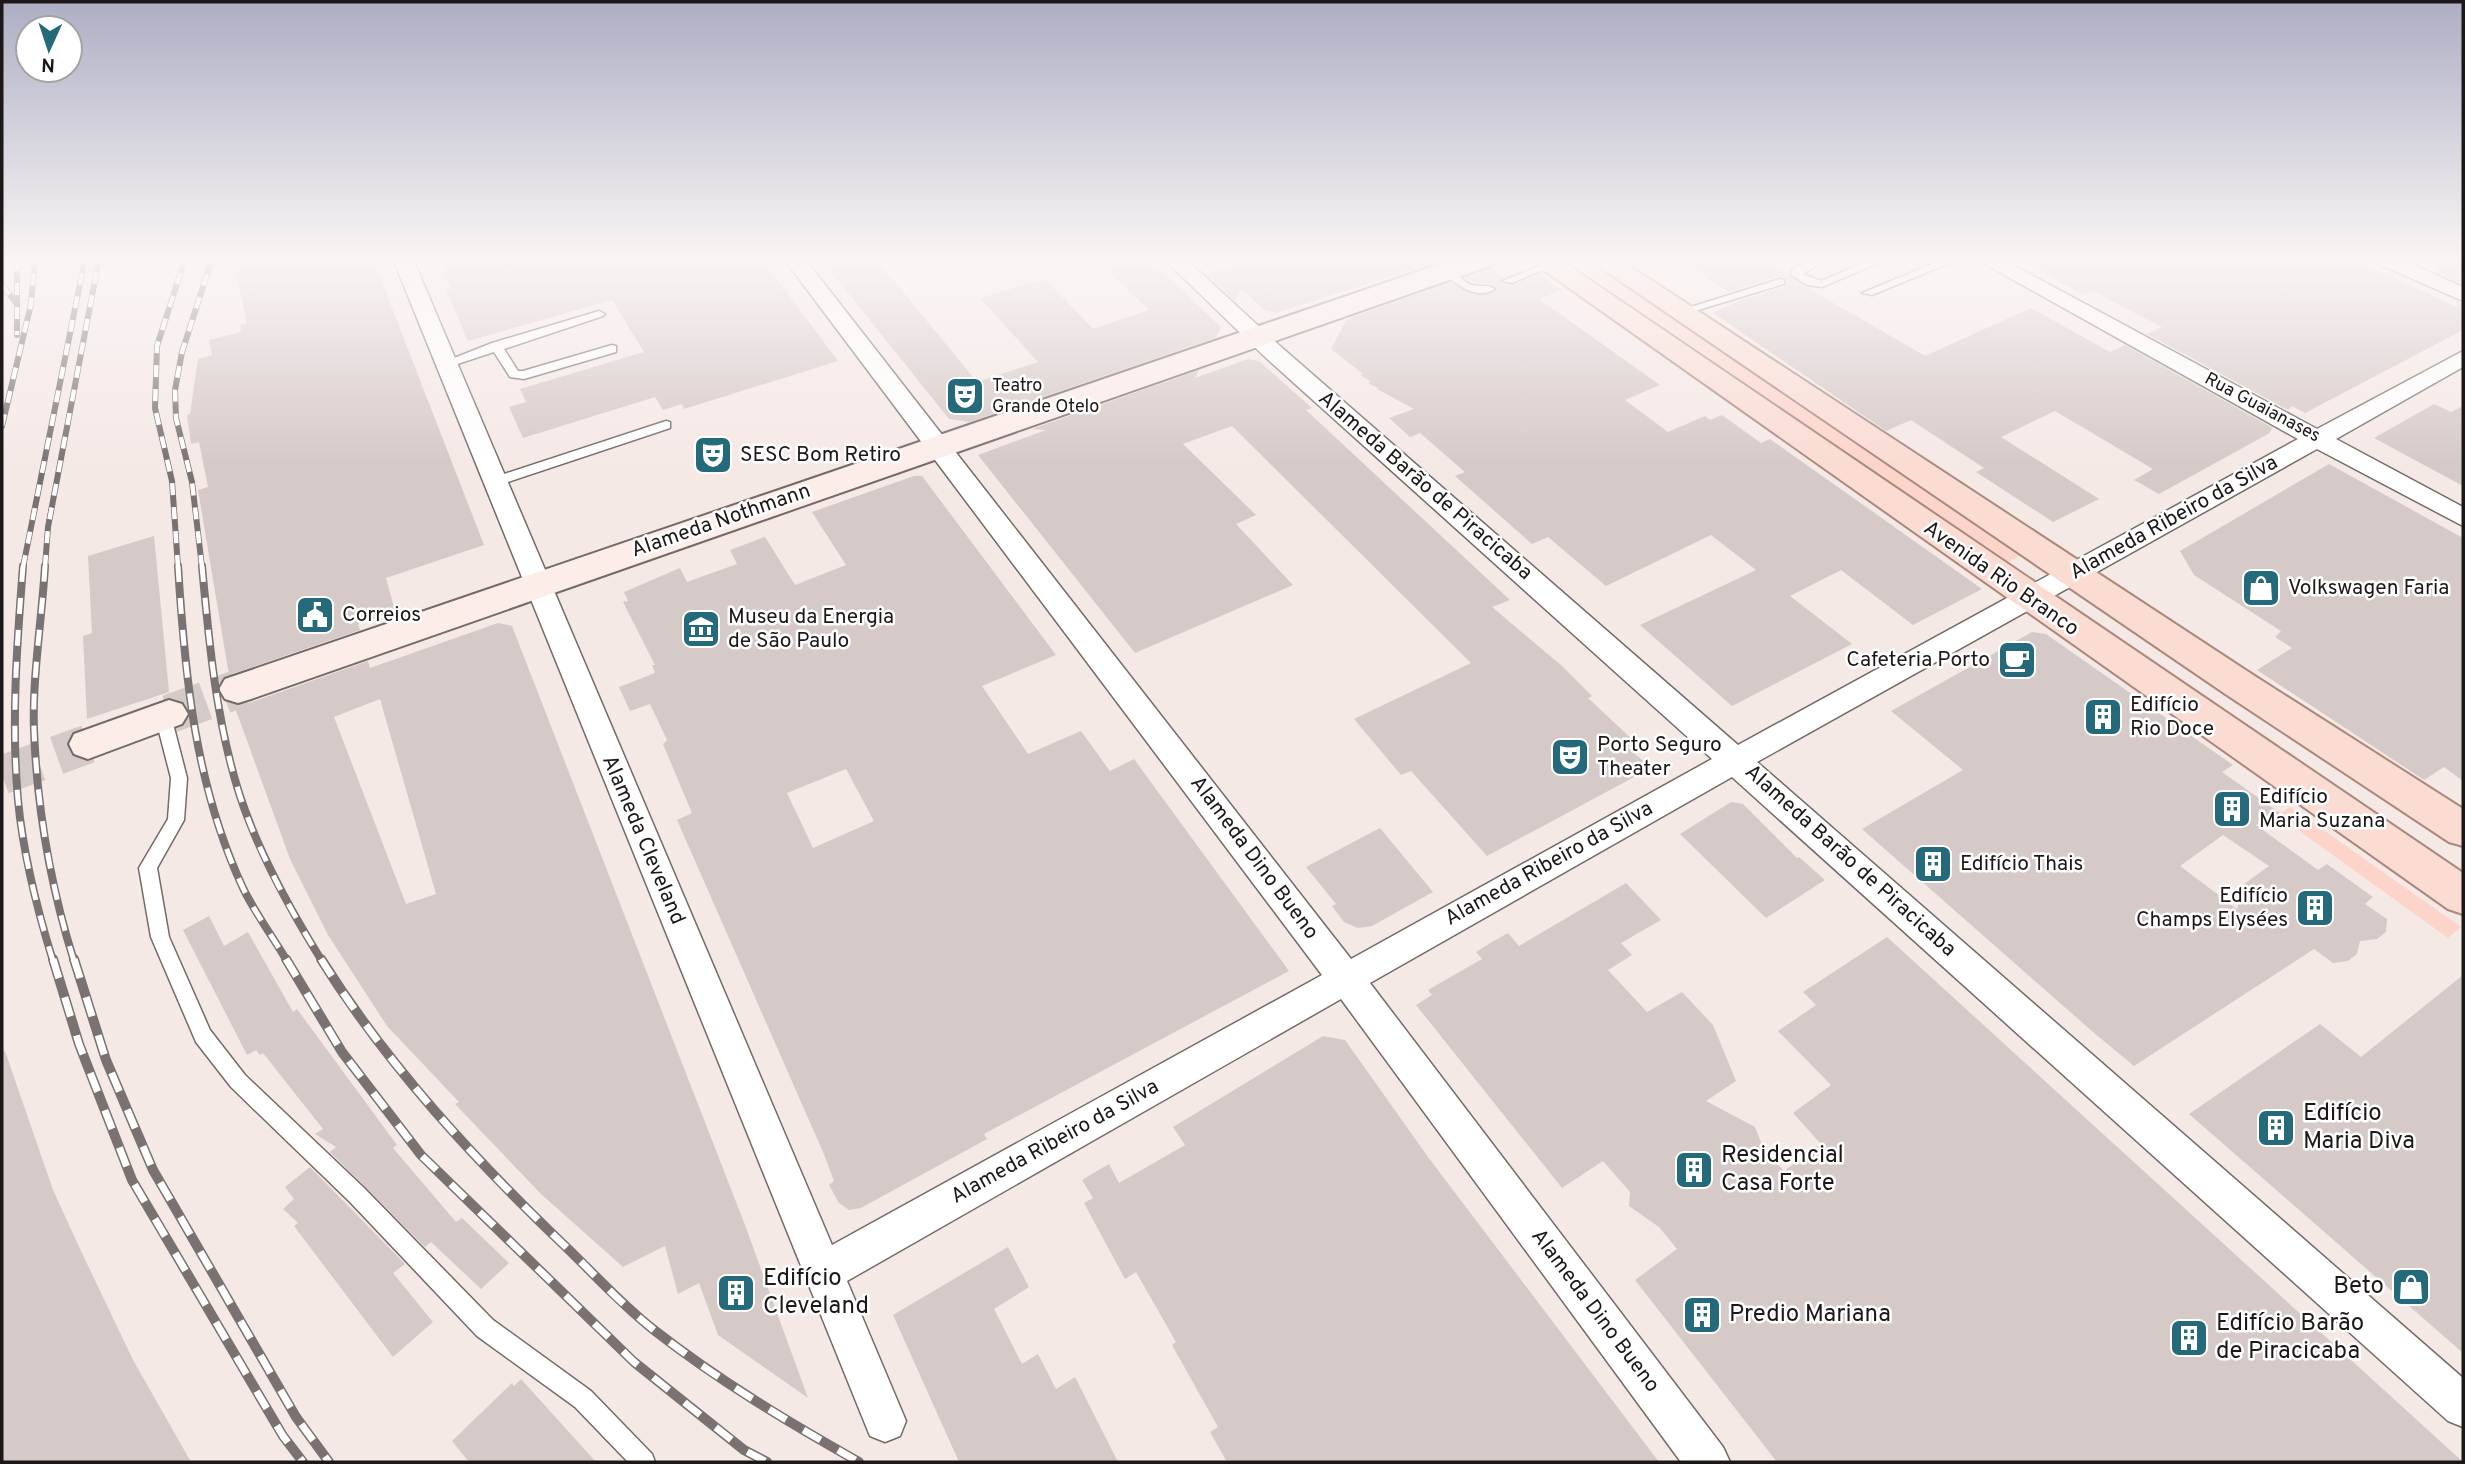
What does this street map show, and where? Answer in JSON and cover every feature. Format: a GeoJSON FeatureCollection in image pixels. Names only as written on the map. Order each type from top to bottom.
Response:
{"type":"FeatureCollection","features":[{"type":"Feature","properties":{"kind":"main road","name":"Avenida Rio Branco"},"geometry":{"type":"LineString","coordinates":[[1639,327],[2463,896]]}},
{"type":"Feature","properties":{"kind":"main road","name":"Avenida Rio Branco"},"geometry":{"type":"LineString","coordinates":[[1704,327],[2463,830]]}},
{"type":"Feature","properties":{"kind":"street","name":"Alameda Cleveland"},"geometry":{"type":"LineString","coordinates":[[430,327],[821,1273],[885,1421]]}},
{"type":"Feature","properties":{"kind":"street","name":"Alameda Dino Bueno"},"geometry":{"type":"LineString","coordinates":[[846,327],[1346,979],[1708,1462]]}},
{"type":"Feature","properties":{"kind":"street","name":"Alameda Barão de Piracicaba"},"geometry":{"type":"LineString","coordinates":[[1248,327],[2463,1406]]}},
{"type":"Feature","properties":{"kind":"street","name":"Alameda Nothmann"},"geometry":{"type":"LineString","coordinates":[[238,689],[1282,327]]}},
{"type":"Feature","properties":{"kind":"street","name":"Rua Guaianases"},"geometry":{"type":"LineString","coordinates":[[2112,327],[2463,518]]}},
{"type":"Feature","properties":{"kind":"street","name":"Alameda Ribeiro da Silva"},"geometry":{"type":"LineString","coordinates":[[821,1273],[2028,597],[2463,358]]}},
{"type":"Feature","properties":{"kind":"street"},"geometry":{"type":"LineString","coordinates":[[88,744],[166,715]]}},
{"type":"Feature","properties":{"kind":"lane"},"geometry":{"type":"LineString","coordinates":[[445,364],[556,327]]}},
{"type":"Feature","properties":{"kind":"lane"},"geometry":{"type":"LineString","coordinates":[[496,346],[514,374],[524,375],[612,349]]}},
{"type":"Feature","properties":{"kind":"lane"},"geometry":{"type":"LineString","coordinates":[[494,482],[666,425]]}},
{"type":"Feature","properties":{"kind":"lane"},"geometry":{"type":"LineString","coordinates":[[166,715],[179,778],[176,820],[148,868],[160,937],[203,1036],[238,1081],[357,1195],[485,1328],[583,1399],[644,1462]]}},
{"type":"Feature","properties":{"kind":"shaded area"},"geometry":{"type":"Polygon","coordinates":[[[1665,327],[1688,327],[2026,553],[2006,563],[1665,327]]]}},
{"type":"Feature","properties":{"kind":"shaded area"},"geometry":{"type":"Polygon","coordinates":[[[2291,807],[2461,927],[2448,938],[2277,815],[2291,807]]]}},
{"type":"Feature","properties":{"kind":"building"},"geometry":{"type":"Polygon","coordinates":[[[240,327],[400,327],[484,545],[386,578],[395,611],[358,624],[360,630],[229,675],[198,490],[208,487],[199,442],[191,444],[187,415],[190,414],[198,359],[212,355],[209,340],[241,332],[240,327]]]}},
{"type":"Feature","properties":{"kind":"building"},"geometry":{"type":"Polygon","coordinates":[[[462,327],[516,327],[468,341],[462,327]]]}},
{"type":"Feature","properties":{"kind":"building"},"geometry":{"type":"Polygon","coordinates":[[[629,327],[813,327],[838,361],[684,409],[682,404],[663,410],[655,397],[523,438],[509,407],[526,402],[520,389],[644,352],[629,327]]]}},
{"type":"Feature","properties":{"kind":"building"},"geometry":{"type":"Polygon","coordinates":[[[876,327],[932,327],[977,382],[1038,362],[1007,327],[1221,327],[1215,338],[970,422],[949,419],[876,327]]]}},
{"type":"Feature","properties":{"kind":"building"},"geometry":{"type":"Polygon","coordinates":[[[1343,327],[1579,327],[1660,385],[1625,400],[1668,432],[1705,416],[1710,420],[1722,415],[1761,443],[1770,439],[1982,589],[1913,625],[1841,570],[1790,596],[1852,644],[1732,706],[1640,625],[1756,570],[1711,535],[1606,586],[1548,537],[1532,544],[1455,476],[1465,472],[1420,433],[1410,437],[1389,418],[1414,409],[1368,383],[1370,381],[1360,375],[1363,374],[1331,349],[1343,327]]]}},
{"type":"Feature","properties":{"kind":"building"},"geometry":{"type":"Polygon","coordinates":[[[1734,327],[1876,327],[1925,356],[1988,327],[2066,327],[2110,352],[2125,345],[2273,428],[2268,434],[2159,494],[2134,480],[2153,469],[2055,411],[2001,437],[2099,499],[2053,522],[1976,472],[1984,468],[1911,420],[1886,431],[1734,327]]]}},
{"type":"Feature","properties":{"kind":"building"},"geometry":{"type":"Polygon","coordinates":[[[2161,327],[2463,327],[2463,330],[2305,413],[2292,406],[2288,410],[2147,334],[2161,327]]]}},
{"type":"Feature","properties":{"kind":"building"},"geometry":{"type":"Polygon","coordinates":[[[1248,359],[1259,361],[1312,408],[1306,410],[1510,600],[1492,607],[1562,666],[1592,696],[1588,698],[1635,742],[1627,747],[1651,768],[1487,856],[1411,771],[1401,775],[1354,719],[1471,663],[1232,426],[1183,444],[1256,515],[1236,524],[1293,585],[1135,653],[978,455],[1046,430],[1032,429],[1199,370],[1195,378],[1248,359]]]}},
{"type":"Feature","properties":{"kind":"building"},"geometry":{"type":"Polygon","coordinates":[[[2434,404],[2451,412],[2463,406],[2463,486],[2374,438],[2434,404]]]}},
{"type":"Feature","properties":{"kind":"building"},"geometry":{"type":"Polygon","coordinates":[[[2329,464],[2463,538],[2463,781],[2444,767],[2424,780],[2257,670],[2292,648],[2275,637],[2281,631],[2194,575],[2180,551],[2329,464]]]}},
{"type":"Feature","properties":{"kind":"building"},"geometry":{"type":"Polygon","coordinates":[[[914,476],[922,476],[1056,655],[982,686],[1028,754],[1081,731],[1110,771],[1134,759],[1289,971],[984,1134],[987,1139],[861,1208],[849,1210],[839,1203],[829,1185],[834,1181],[823,1152],[677,820],[692,813],[663,744],[667,740],[650,704],[630,711],[619,687],[655,673],[652,665],[655,665],[623,602],[628,601],[624,592],[680,568],[687,582],[737,564],[730,550],[765,537],[795,585],[846,565],[812,512],[914,476]],[[846,769],[787,793],[813,848],[874,821],[846,769]]]}},
{"type":"Feature","properties":{"kind":"building"},"geometry":{"type":"Polygon","coordinates":[[[154,536],[169,692],[87,719],[83,636],[92,633],[88,556],[154,536]]]}},
{"type":"Feature","properties":{"kind":"building"},"geometry":{"type":"Polygon","coordinates":[[[498,623],[512,626],[745,1225],[808,1398],[718,1335],[699,1283],[678,1294],[665,1246],[623,1267],[541,1194],[455,1104],[459,1102],[387,1026],[328,935],[290,859],[234,705],[252,702],[368,661],[370,668],[498,623]],[[380,699],[334,717],[406,904],[436,894],[380,699]]]}},
{"type":"Feature","properties":{"kind":"building"},"geometry":{"type":"Polygon","coordinates":[[[2032,632],[2046,634],[2233,765],[2222,772],[2280,813],[2256,825],[2318,870],[2327,864],[2373,897],[2365,904],[2387,919],[2386,932],[2377,939],[2360,941],[2357,954],[2348,961],[2333,963],[2314,949],[2134,1066],[1862,829],[1963,770],[1891,711],[2032,632]],[[2223,835],[2180,866],[2237,909],[2244,884],[2269,866],[2223,835]]]}},
{"type":"Feature","properties":{"kind":"building"},"geometry":{"type":"Polygon","coordinates":[[[1731,802],[1743,804],[1797,858],[1825,880],[1766,918],[1680,834],[1731,802]]]}},
{"type":"Feature","properties":{"kind":"building"},"geometry":{"type":"Polygon","coordinates":[[[1380,828],[1433,892],[1372,926],[1358,928],[1344,922],[1332,906],[1336,904],[1306,867],[1380,828]]]}},
{"type":"Feature","properties":{"kind":"building"},"geometry":{"type":"Polygon","coordinates":[[[1626,883],[1661,920],[1621,943],[1632,955],[1608,970],[1647,1012],[1682,992],[1713,1025],[1736,1081],[1706,1101],[1755,1127],[1764,1150],[1784,1171],[1821,1144],[1793,1113],[1831,1085],[1778,1031],[1816,1005],[1803,992],[1887,937],[2463,1462],[1777,1462],[1635,1280],[1677,1249],[1659,1227],[1629,1206],[1630,1192],[1603,1161],[1562,1188],[1416,1005],[1432,995],[1428,990],[1482,959],[1476,952],[1492,942],[1508,933],[1519,946],[1626,883]]]}},
{"type":"Feature","properties":{"kind":"building"},"geometry":{"type":"Polygon","coordinates":[[[209,916],[224,946],[248,932],[293,1012],[297,1009],[397,1145],[393,1148],[456,1222],[462,1218],[509,1263],[481,1289],[431,1242],[425,1247],[330,1152],[336,1147],[315,1134],[323,1129],[263,1053],[260,1055],[256,1050],[247,1055],[183,930],[209,916]]]}},
{"type":"Feature","properties":{"kind":"building"},"geometry":{"type":"Polygon","coordinates":[[[2463,975],[2463,1353],[2189,1114],[2320,1024],[2361,1057],[2463,975]]]}},
{"type":"Feature","properties":{"kind":"building"},"geometry":{"type":"Polygon","coordinates":[[[1323,1036],[1345,1040],[1428,1157],[1659,1462],[1227,1462],[1210,1432],[1218,1427],[1172,1345],[1176,1342],[1136,1272],[1125,1279],[1084,1203],[1093,1198],[1082,1180],[1109,1164],[1119,1183],[1185,1145],[1173,1127],[1323,1036]]]}},
{"type":"Feature","properties":{"kind":"building"},"geometry":{"type":"Polygon","coordinates":[[[5,1051],[53,1190],[133,1360],[191,1462],[2,1462],[2,1052],[5,1051]]]}},
{"type":"Feature","properties":{"kind":"building"},"geometry":{"type":"Polygon","coordinates":[[[310,1167],[405,1264],[393,1273],[433,1322],[393,1357],[294,1226],[298,1223],[283,1209],[294,1199],[285,1187],[310,1167]]]}},
{"type":"Feature","properties":{"kind":"building"},"geometry":{"type":"Polygon","coordinates":[[[1008,1247],[1029,1287],[994,1309],[1022,1364],[1038,1354],[1056,1389],[1075,1377],[1118,1462],[959,1462],[893,1315],[1008,1247]]]}},
{"type":"Feature","properties":{"kind":"building"},"geometry":{"type":"Polygon","coordinates":[[[521,1379],[596,1462],[469,1462],[452,1441],[512,1383],[514,1386],[521,1379]]]}},
{"type":"Feature","properties":{"kind":"tunnel"},"geometry":{"type":"LineString","coordinates":[[169,714],[238,689]]}},
{"type":"Feature","properties":{"kind":"tunnel"},"geometry":{"type":"LineString","coordinates":[[2,775],[88,744]]}},
{"type":"Feature","properties":{"kind":"railway"},"geometry":{"type":"LineString","coordinates":[[17,327],[17,335]]}},
{"type":"Feature","properties":{"kind":"railway"},"geometry":{"type":"LineString","coordinates":[[2,426],[25,327]]}},
{"type":"Feature","properties":{"kind":"railway"},"geometry":{"type":"LineString","coordinates":[[23,567],[71,327]]}},
{"type":"Feature","properties":{"kind":"railway"},"geometry":{"type":"LineString","coordinates":[[45,567],[48,527],[86,327]]}},
{"type":"Feature","properties":{"kind":"railway"},"geometry":{"type":"LineString","coordinates":[[163,327],[157,346],[155,408],[172,481],[178,567]]}},
{"type":"Feature","properties":{"kind":"railway"},"geometry":{"type":"LineString","coordinates":[[190,327],[175,390],[176,418],[192,482],[202,567]]}},
{"type":"Feature","properties":{"kind":"railway"},"geometry":{"type":"LineString","coordinates":[[23,566],[15,712],[18,800],[31,881],[53,961]]}},
{"type":"Feature","properties":{"kind":"railway"},"geometry":{"type":"LineString","coordinates":[[45,566],[34,690],[36,759],[52,876],[74,961]]}},
{"type":"Feature","properties":{"kind":"railway"},"geometry":{"type":"LineString","coordinates":[[178,566],[189,690],[203,770],[214,810],[243,888],[287,961]]}},
{"type":"Feature","properties":{"kind":"railway"},"geometry":{"type":"LineString","coordinates":[[202,566],[219,709],[239,793],[255,837],[275,879],[322,961]]}},
{"type":"Feature","properties":{"kind":"railway"},"geometry":{"type":"LineString","coordinates":[[53,959],[79,1044],[132,1180],[283,1436],[303,1462]]}},
{"type":"Feature","properties":{"kind":"railway"},"geometry":{"type":"LineString","coordinates":[[74,959],[106,1060],[153,1170],[296,1417],[329,1462]]}},
{"type":"Feature","properties":{"kind":"railway"},"geometry":{"type":"LineString","coordinates":[[286,959],[342,1052],[421,1155],[634,1362],[744,1450],[767,1462]]}},
{"type":"Feature","properties":{"kind":"railway"},"geometry":{"type":"LineString","coordinates":[[321,959],[375,1037],[434,1110],[498,1180],[619,1300],[654,1330],[728,1383],[859,1462]]}},
{"type":"Feature","properties":{"kind":"place","name":"Teatro Grande Otelo"},"geometry":{"type":"Point","coordinates":[965,396]}},
{"type":"Feature","properties":{"kind":"place","name":"SESC Bom Retiro"},"geometry":{"type":"Point","coordinates":[713,455]}},
{"type":"Feature","properties":{"kind":"place","name":"Volkswagen Faria"},"geometry":{"type":"Point","coordinates":[2261,588]}},
{"type":"Feature","properties":{"kind":"place","name":"Correios"},"geometry":{"type":"Point","coordinates":[315,615]}},
{"type":"Feature","properties":{"kind":"place","name":"Museu da Energia de São Paulo"},"geometry":{"type":"Point","coordinates":[701,629]}},
{"type":"Feature","properties":{"kind":"place","name":"Cafeteria Porto"},"geometry":{"type":"Point","coordinates":[2017,660]}},
{"type":"Feature","properties":{"kind":"place","name":"Edifício Rio Doce"},"geometry":{"type":"Point","coordinates":[2103,717]}},
{"type":"Feature","properties":{"kind":"place","name":"Porto Seguro Theater"},"geometry":{"type":"Point","coordinates":[1570,757]}},
{"type":"Feature","properties":{"kind":"place","name":"Edifício Maria Suzana"},"geometry":{"type":"Point","coordinates":[2232,809]}},
{"type":"Feature","properties":{"kind":"place","name":"Edifício Thais"},"geometry":{"type":"Point","coordinates":[1933,864]}},
{"type":"Feature","properties":{"kind":"place","name":"Edifício Champs Elysées"},"geometry":{"type":"Point","coordinates":[2315,908]}},
{"type":"Feature","properties":{"kind":"place","name":"Edifício Maria Diva"},"geometry":{"type":"Point","coordinates":[2276,1128]}},
{"type":"Feature","properties":{"kind":"place","name":"Residencial Casa Forte"},"geometry":{"type":"Point","coordinates":[1694,1170]}},
{"type":"Feature","properties":{"kind":"place","name":"Beto"},"geometry":{"type":"Point","coordinates":[2411,1287]}},
{"type":"Feature","properties":{"kind":"place","name":"Edifício Cleveland"},"geometry":{"type":"Point","coordinates":[736,1293]}},
{"type":"Feature","properties":{"kind":"place","name":"Predio Mariana"},"geometry":{"type":"Point","coordinates":[1702,1315]}},
{"type":"Feature","properties":{"kind":"place","name":"Edifício Barão de Piracicaba"},"geometry":{"type":"Point","coordinates":[2189,1338]}}]}
